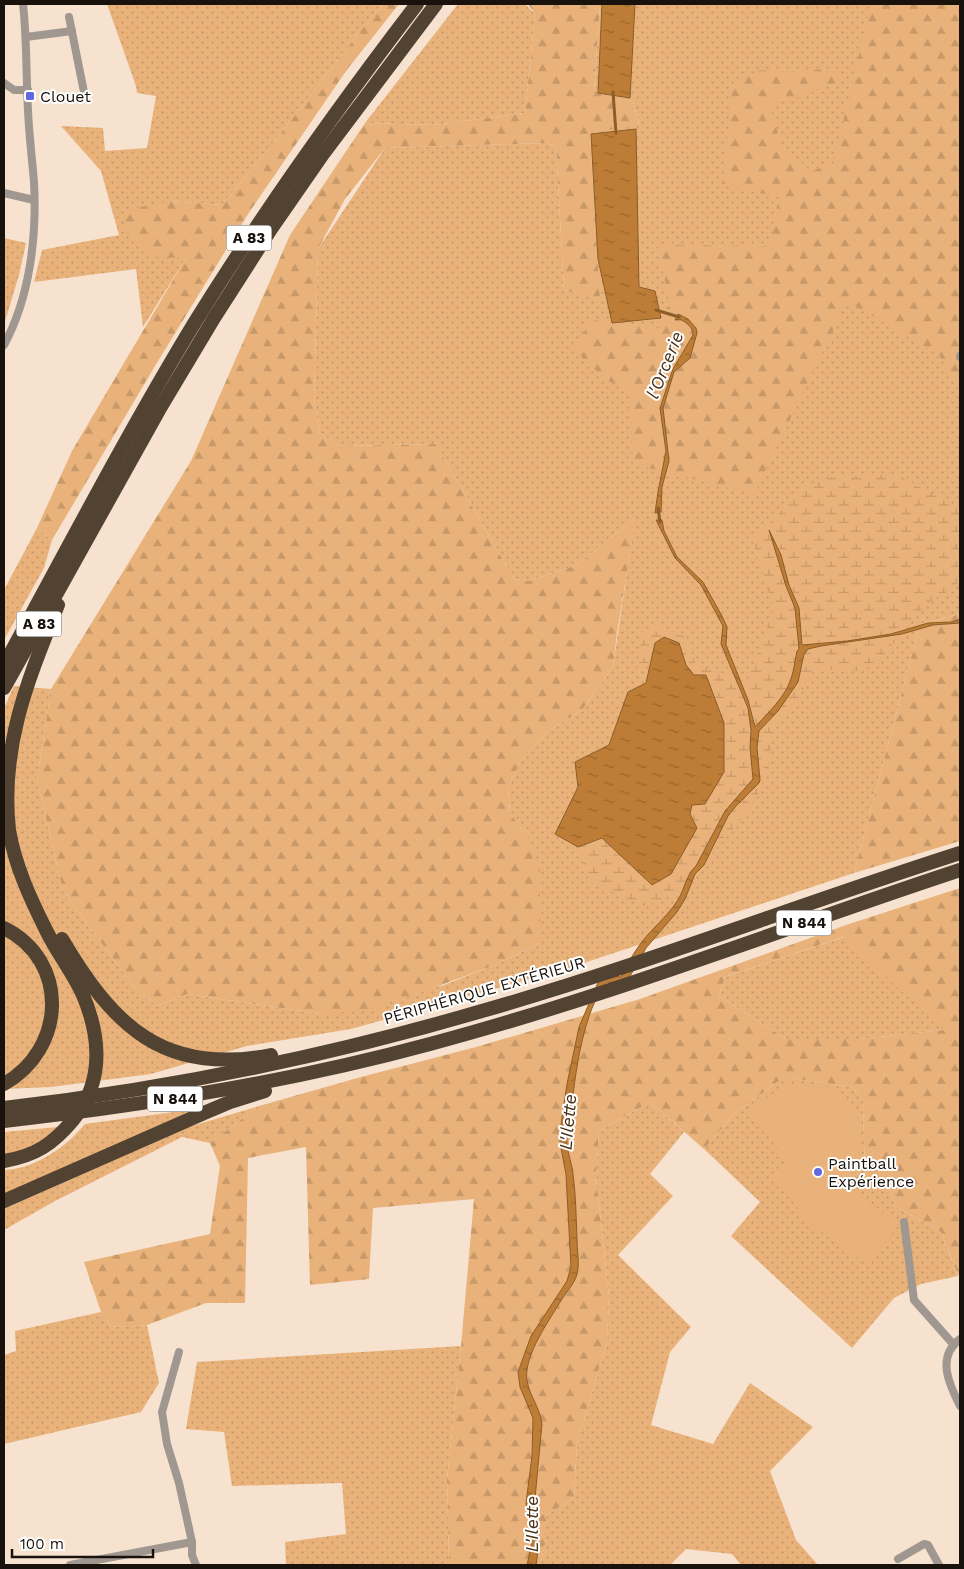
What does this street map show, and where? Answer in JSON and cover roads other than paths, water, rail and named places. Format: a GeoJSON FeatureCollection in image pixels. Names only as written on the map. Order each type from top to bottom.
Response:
{"type":"FeatureCollection","features":[{"type":"Feature","properties":{"kind":"highway","name":"A 83"},"geometry":{"type":"LineString","coordinates":[[4,664],[121,449],[195,321],[295,170],[417,4]]}},
{"type":"Feature","properties":{"kind":"highway","name":"A 83"},"geometry":{"type":"LineString","coordinates":[[4,688],[159,410],[231,291],[333,141],[436,4]]}},
{"type":"Feature","properties":{"kind":"highway"},"geometry":{"type":"LineString","coordinates":[[4,1161],[39,1150],[60,1136],[81,1107],[91,1087],[97,1062],[97,1045],[94,1029],[82,994],[48,933],[22,878],[8,830],[5,792],[6,761],[18,706],[69,574]]}},
{"type":"Feature","properties":{"kind":"highway","name":"PÉRIPHÉRIQUE EXTÉRIEUR"},"geometry":{"type":"LineString","coordinates":[[4,1108],[113,1094],[206,1078],[306,1057],[451,1020],[575,983],[960,853]]}},
{"type":"Feature","properties":{"kind":"highway","name":"N 844"},"geometry":{"type":"LineString","coordinates":[[4,1121],[110,1109],[209,1094],[344,1065],[446,1040],[580,1000],[960,870]]}},
{"type":"Feature","properties":{"kind":"highway"},"geometry":{"type":"LineString","coordinates":[[28,892],[41,905],[80,971],[104,1002],[118,1017],[148,1040],[176,1053],[208,1060],[253,1058],[286,1052],[306,1057]]}},
{"type":"Feature","properties":{"kind":"highway"},"geometry":{"type":"LineString","coordinates":[[4,928],[28,946],[39,961],[50,985],[52,1010],[48,1033],[38,1053],[23,1071],[4,1084]]}},
{"type":"Feature","properties":{"kind":"highway"},"geometry":{"type":"LineString","coordinates":[[4,1201],[230,1102],[254,1094],[330,1077],[344,1065]]}},
{"type":"Feature","properties":{"kind":"highway"},"geometry":{"type":"LineString","coordinates":[[4,1100],[29,1097],[35,1104]]}},
{"type":"Feature","properties":{"kind":"street"},"geometry":{"type":"LineString","coordinates":[[4,346],[17,314],[29,269],[32,244],[34,200],[23,4]]}},
{"type":"Feature","properties":{"kind":"street"},"geometry":{"type":"LineString","coordinates":[[69,17],[84,92]]}},
{"type":"Feature","properties":{"kind":"street"},"geometry":{"type":"LineString","coordinates":[[26,37],[72,31]]}},
{"type":"Feature","properties":{"kind":"street"},"geometry":{"type":"LineString","coordinates":[[4,83],[14,90],[28,90]]}},
{"type":"Feature","properties":{"kind":"street"},"geometry":{"type":"LineString","coordinates":[[4,193],[34,200]]}},
{"type":"Feature","properties":{"kind":"street"},"geometry":{"type":"LineString","coordinates":[[904,1222],[914,1300],[954,1345]]}},
{"type":"Feature","properties":{"kind":"street"},"geometry":{"type":"LineString","coordinates":[[960,1339],[947,1357],[946,1374],[960,1406]]}},
{"type":"Feature","properties":{"kind":"street"},"geometry":{"type":"LineString","coordinates":[[179,1352],[162,1412],[167,1444],[179,1483],[192,1542],[192,1555],[196,1565]]}},
{"type":"Feature","properties":{"kind":"street"},"geometry":{"type":"LineString","coordinates":[[70,1565],[192,1542]]}},
{"type":"Feature","properties":{"kind":"street"},"geometry":{"type":"LineString","coordinates":[[898,1559],[924,1544],[928,1545],[938,1565]]}},
{"type":"Feature","properties":{"kind":"water"},"geometry":{"type":"Polygon","coordinates":[[[602,4],[635,4],[630,98],[598,93],[602,4]]]}},
{"type":"Feature","properties":{"kind":"water"},"geometry":{"type":"Polygon","coordinates":[[[636,129],[639,287],[655,291],[661,318],[612,323],[598,259],[591,134],[636,129]]]}},
{"type":"Feature","properties":{"kind":"water"},"geometry":{"type":"Polygon","coordinates":[[[678,314],[688,319],[696,328],[697,333],[690,358],[674,372],[663,408],[669,461],[662,487],[661,512],[655,513],[666,451],[660,408],[673,369],[693,335],[691,327],[680,319],[675,320],[678,314]]]}},
{"type":"Feature","properties":{"kind":"water","name":"L'Ilette"},"geometry":{"type":"Polygon","coordinates":[[[656,520],[662,520],[664,531],[677,557],[703,582],[722,616],[727,627],[726,645],[748,700],[755,727],[785,692],[791,679],[799,649],[795,608],[786,586],[769,530],[781,555],[789,585],[799,608],[802,645],[847,641],[891,634],[928,623],[952,622],[960,619],[960,623],[933,625],[902,634],[808,649],[804,654],[798,682],[778,711],[759,731],[757,747],[759,783],[728,816],[704,865],[695,874],[685,899],[677,912],[646,948],[625,985],[613,982],[606,983],[592,1008],[582,1040],[567,1134],[575,1190],[577,1273],[572,1285],[541,1333],[532,1352],[527,1370],[528,1384],[542,1424],[534,1509],[539,1544],[536,1565],[527,1565],[532,1543],[526,1503],[532,1456],[533,1418],[520,1387],[518,1372],[531,1336],[567,1281],[571,1267],[566,1174],[560,1143],[560,1131],[567,1084],[579,1027],[600,978],[607,975],[621,977],[641,943],[678,900],[725,811],[753,779],[748,708],[721,644],[723,626],[701,585],[675,558],[656,520]]]}},
{"type":"Feature","properties":{"kind":"water"},"geometry":{"type":"Polygon","coordinates":[[[664,637],[679,643],[686,665],[694,675],[706,675],[724,723],[724,772],[705,804],[692,805],[690,814],[697,828],[671,874],[652,885],[602,838],[578,847],[555,834],[578,787],[575,762],[609,745],[628,692],[646,683],[655,643],[664,637]]]}},
{"type":"Feature","properties":{"kind":"waterway","name":"l'Orcerie"},"geometry":{"type":"LineString","coordinates":[[613,92],[616,133]]}},
{"type":"Feature","properties":{"kind":"waterway","name":"l'Orcerie"},"geometry":{"type":"LineString","coordinates":[[656,310],[679,317]]}},
{"type":"Feature","properties":{"kind":"waterway","name":"l'Orcerie"},"geometry":{"type":"LineString","coordinates":[[658,508],[660,522]]}},
{"type":"Feature","properties":{"kind":"place","name":"Clouet"},"geometry":{"type":"Point","coordinates":[30,96]}},
{"type":"Feature","properties":{"kind":"place","name":"Paintball Expérience"},"geometry":{"type":"Point","coordinates":[818,1172]}}]}
